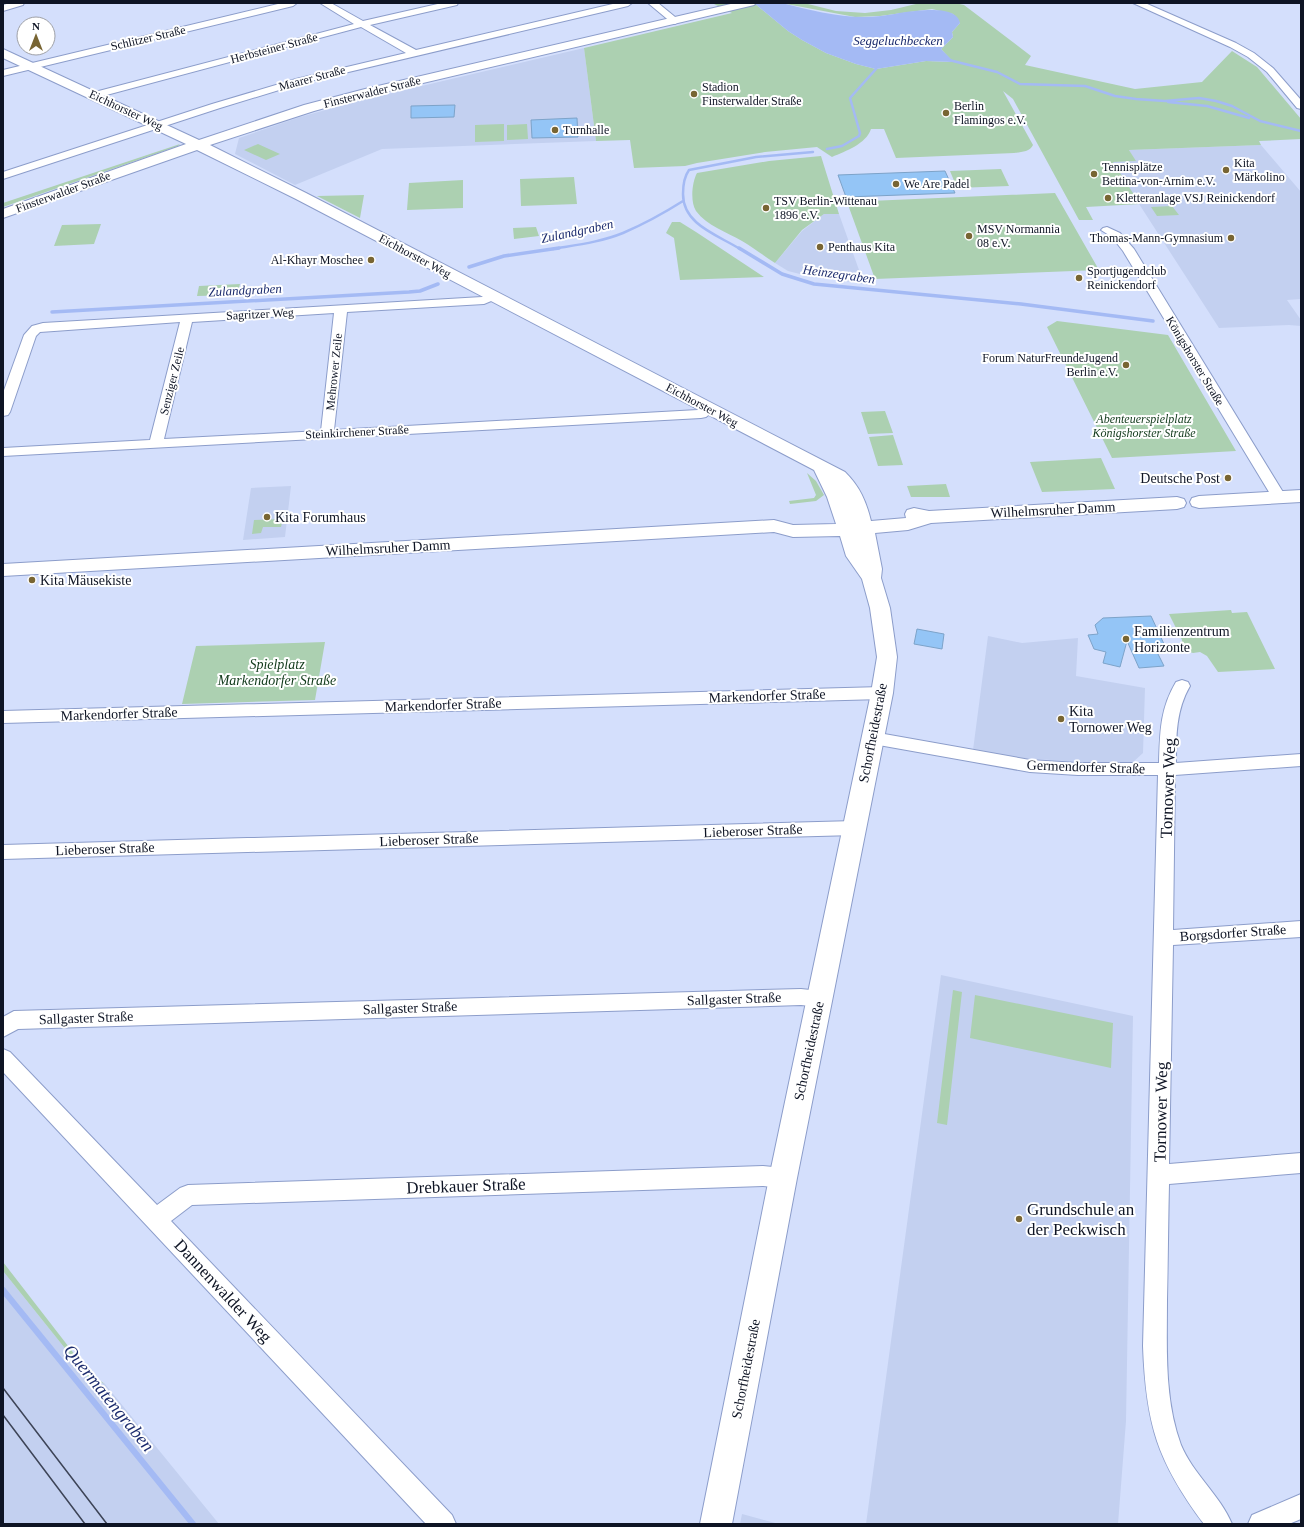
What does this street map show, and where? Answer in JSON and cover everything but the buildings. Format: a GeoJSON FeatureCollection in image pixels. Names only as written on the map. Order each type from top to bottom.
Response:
{"type":"FeatureCollection","features":[{"type":"Feature","properties":{"kind":"main road","name":"Finsterwalder Straße"},"geometry":{"type":"LineString","coordinates":[[3,214],[290,114],[370,92],[750,3]]}},
{"type":"Feature","properties":{"kind":"main road","name":"Eichhorster Weg"},"geometry":{"type":"LineString","coordinates":[[3,53],[158,125],[301,196],[839,476],[848,486],[856,500],[853,521]]}},
{"type":"Feature","properties":{"kind":"main road"},"geometry":{"type":"LineString","coordinates":[[1199,502],[1301,496]]}},
{"type":"Feature","properties":{"kind":"main road","name":"Wilhelmsruher Damm"},"geometry":{"type":"LineString","coordinates":[[3,570],[774,526],[793,531],[853,521],[908,524],[929,517],[1177,503]]}},
{"type":"Feature","properties":{"kind":"main road","name":"Schorfheidestraße"},"geometry":{"type":"LineString","coordinates":[[716,1524],[783,1178],[882,693],[887,657],[880,608],[871,578],[856,556],[853,521]]}},
{"type":"Feature","properties":{"kind":"street"},"geometry":{"type":"LineString","coordinates":[[3,8],[20,3]]}},
{"type":"Feature","properties":{"kind":"street","name":"Schlitzer Straße"},"geometry":{"type":"LineString","coordinates":[[3,73],[31,65],[294,3]]}},
{"type":"Feature","properties":{"kind":"street"},"geometry":{"type":"LineString","coordinates":[[324,3],[414,53]]}},
{"type":"Feature","properties":{"kind":"street","name":"Herbsteiner Straße"},"geometry":{"type":"LineString","coordinates":[[95,95],[363,24],[454,3]]}},
{"type":"Feature","properties":{"kind":"street","name":"Maarer Straße"},"geometry":{"type":"LineString","coordinates":[[3,176],[299,81],[628,3]]}},
{"type":"Feature","properties":{"kind":"street"},"geometry":{"type":"LineString","coordinates":[[652,3],[675,21]]}},
{"type":"Feature","properties":{"kind":"street"},"geometry":{"type":"LineString","coordinates":[[1137,3],[1233,45],[1251,55],[1270,70],[1301,106]]}},
{"type":"Feature","properties":{"kind":"street"},"geometry":{"type":"LineString","coordinates":[[8,164],[20,170]]}},
{"type":"Feature","properties":{"kind":"street","name":"Königshorster Straße"},"geometry":{"type":"LineString","coordinates":[[1107,230],[1116,235],[1128,250],[1279,497]]}},
{"type":"Feature","properties":{"kind":"street","name":"Sagritzer Weg"},"geometry":{"type":"LineString","coordinates":[[3,412],[30,335],[36,329],[43,327],[484,300],[492,296]]}},
{"type":"Feature","properties":{"kind":"street","name":"Mehrower Zeile"},"geometry":{"type":"LineString","coordinates":[[327,434],[341,309]]}},
{"type":"Feature","properties":{"kind":"street","name":"Senziger Zeile"},"geometry":{"type":"LineString","coordinates":[[156,443],[187,318]]}},
{"type":"Feature","properties":{"kind":"street","name":"Steinkirchener Straße"},"geometry":{"type":"LineString","coordinates":[[3,452],[701,414],[709,409]]}},
{"type":"Feature","properties":{"kind":"street","name":"Tornower Weg"},"geometry":{"type":"LineString","coordinates":[[1182,686],[1176,694],[1171,706],[1167,769],[1155,1346],[1156,1381],[1161,1417],[1172,1452],[1188,1481],[1219,1524]]}},
{"type":"Feature","properties":{"kind":"street","name":"Markendorfer Straße"},"geometry":{"type":"LineString","coordinates":[[3,717],[882,693]]}},
{"type":"Feature","properties":{"kind":"street","name":"Germendorfer Straße"},"geometry":{"type":"LineString","coordinates":[[873,738],[1030,766],[1078,770],[1167,769],[1301,760]]}},
{"type":"Feature","properties":{"kind":"street","name":"Lieberoser Straße"},"geometry":{"type":"LineString","coordinates":[[3,852],[855,828]]}},
{"type":"Feature","properties":{"kind":"street","name":"Borgsdorfer Straße"},"geometry":{"type":"LineString","coordinates":[[1164,938],[1301,929]]}},
{"type":"Feature","properties":{"kind":"street","name":"Sallgaster Straße"},"geometry":{"type":"LineString","coordinates":[[3,1028],[14,1020],[786,997],[820,999]]}},
{"type":"Feature","properties":{"kind":"street","name":"Dannenwalder Weg"},"geometry":{"type":"LineString","coordinates":[[3,1058],[443,1524]]}},
{"type":"Feature","properties":{"kind":"street"},"geometry":{"type":"LineString","coordinates":[[1159,1175],[1301,1163]]}},
{"type":"Feature","properties":{"kind":"street","name":"Drebkauer Straße"},"geometry":{"type":"LineString","coordinates":[[156,1219],[188,1195],[763,1176],[783,1178]]}},
{"type":"Feature","properties":{"kind":"street"},"geometry":{"type":"LineString","coordinates":[[1261,1524],[1301,1506]]}},
{"type":"Feature","properties":{"kind":"shaded area"},"geometry":{"type":"Polygon","coordinates":[[[584,48],[596,141],[382,149],[295,185],[235,154],[239,138],[300,117],[362,100],[584,48]]]}},
{"type":"Feature","properties":{"kind":"shaded area","name":"Thomas-Mann-Gymnasium"},"geometry":{"type":"Polygon","coordinates":[[[1261,145],[1301,192],[1301,299],[1287,300],[1301,320],[1301,326],[1289,325],[1219,328],[1112,162],[1135,161],[1129,150],[1261,145]]]}},
{"type":"Feature","properties":{"kind":"shaded area","name":"Penthaus Kita"},"geometry":{"type":"Polygon","coordinates":[[[824,214],[839,214],[864,284],[800,274],[788,271],[775,263],[802,231],[824,214]]]}},
{"type":"Feature","properties":{"kind":"shaded area","name":"Kita Forumhaus"},"geometry":{"type":"Polygon","coordinates":[[[291,486],[285,537],[243,540],[251,488],[291,486]]]}},
{"type":"Feature","properties":{"kind":"shaded area","name":"Kita Tornower Weg"},"geometry":{"type":"Polygon","coordinates":[[[988,636],[1022,643],[1078,638],[1076,676],[1145,688],[1143,753],[1132,763],[1078,762],[1023,758],[973,750],[988,636]]]}},
{"type":"Feature","properties":{"kind":"shaded area","name":"Grundschule an der Peckwisch"},"geometry":{"type":"Polygon","coordinates":[[[941,975],[1133,1016],[1126,1421],[1118,1524],[866,1524],[941,975]]]}},
{"type":"Feature","properties":{"kind":"shaded area"},"geometry":{"type":"Polygon","coordinates":[[[3,1271],[88,1377],[105,1384],[219,1524],[3,1524],[3,1271]]]}},
{"type":"Feature","properties":{"kind":"shaded area"},"geometry":{"type":"Polygon","coordinates":[[[742,1514],[779,1524],[740,1524],[742,1514]]]}},
{"type":"Feature","properties":{"kind":"green space"},"geometry":{"type":"Polygon","coordinates":[[[712,3],[754,3],[788,31],[826,53],[856,64],[876,69],[926,61],[953,62],[941,49],[953,37],[952,32],[960,23],[953,14],[932,9],[880,16],[855,17],[781,3],[804,3],[836,11],[865,13],[891,10],[920,3],[955,3],[964,5],[1031,56],[1025,65],[1135,89],[1202,82],[1232,51],[1257,67],[1301,119],[1301,139],[1259,141],[1261,145],[1129,150],[1136,161],[1113,162],[1140,204],[1086,207],[1093,220],[1079,220],[1013,99],[1003,91],[1033,145],[1028,150],[1014,153],[896,158],[884,129],[871,129],[865,139],[860,143],[832,157],[817,147],[765,152],[685,166],[634,168],[630,140],[596,141],[584,48],[732,13],[712,3]]]}},
{"type":"Feature","properties":{"kind":"green space"},"geometry":{"type":"Polygon","coordinates":[[[504,124],[504,141],[475,142],[475,125],[504,124]]]}},
{"type":"Feature","properties":{"kind":"green space"},"geometry":{"type":"Polygon","coordinates":[[[527,124],[528,139],[507,140],[507,125],[527,124]]]}},
{"type":"Feature","properties":{"kind":"green space"},"geometry":{"type":"Polygon","coordinates":[[[180,144],[178,146],[3,207],[3,203],[180,144]]]}},
{"type":"Feature","properties":{"kind":"green space"},"geometry":{"type":"Polygon","coordinates":[[[258,144],[280,154],[266,160],[244,150],[258,144]]]}},
{"type":"Feature","properties":{"kind":"green space","name":"TSV Berlin-Wittenau 1896 e.V."},"geometry":{"type":"Polygon","coordinates":[[[821,156],[839,214],[824,214],[802,230],[775,263],[751,246],[711,225],[696,211],[694,207],[692,192],[697,173],[769,161],[821,156]]]}},
{"type":"Feature","properties":{"kind":"green space"},"geometry":{"type":"Polygon","coordinates":[[[1001,169],[1009,186],[957,188],[950,171],[1001,169]]]}},
{"type":"Feature","properties":{"kind":"green space"},"geometry":{"type":"Polygon","coordinates":[[[574,177],[577,204],[521,206],[520,179],[574,177]]]}},
{"type":"Feature","properties":{"kind":"green space"},"geometry":{"type":"Polygon","coordinates":[[[463,180],[463,208],[407,210],[409,183],[463,180]]]}},
{"type":"Feature","properties":{"kind":"green space","name":"MSV Normannia 08 e.V."},"geometry":{"type":"Polygon","coordinates":[[[1055,193],[1099,270],[875,279],[847,202],[1055,193]]]}},
{"type":"Feature","properties":{"kind":"green space"},"geometry":{"type":"Polygon","coordinates":[[[364,195],[360,218],[317,196],[364,195]]]}},
{"type":"Feature","properties":{"kind":"green space"},"geometry":{"type":"Polygon","coordinates":[[[1172,206],[1179,215],[1157,216],[1151,207],[1172,206]]]}},
{"type":"Feature","properties":{"kind":"green space"},"geometry":{"type":"Polygon","coordinates":[[[672,222],[680,222],[764,277],[680,280],[674,238],[666,233],[672,222]]]}},
{"type":"Feature","properties":{"kind":"green space"},"geometry":{"type":"Polygon","coordinates":[[[101,224],[94,244],[54,246],[62,225],[101,224]]]}},
{"type":"Feature","properties":{"kind":"green space"},"geometry":{"type":"Polygon","coordinates":[[[536,227],[539,236],[514,239],[513,228],[536,227]]]}},
{"type":"Feature","properties":{"kind":"green space"},"geometry":{"type":"Polygon","coordinates":[[[240,284],[237,295],[197,296],[199,286],[240,284]]]}},
{"type":"Feature","properties":{"kind":"green space","name":"Forum NaturFreundeJugend Berlin e.V."},"geometry":{"type":"Polygon","coordinates":[[[1057,321],[1168,335],[1236,451],[1112,458],[1047,327],[1057,321]]]}},
{"type":"Feature","properties":{"kind":"green space"},"geometry":{"type":"Polygon","coordinates":[[[885,411],[893,433],[868,434],[861,412],[885,411]]]}},
{"type":"Feature","properties":{"kind":"green space"},"geometry":{"type":"Polygon","coordinates":[[[893,435],[903,465],[878,466],[869,437],[893,435]]]}},
{"type":"Feature","properties":{"kind":"green space"},"geometry":{"type":"Polygon","coordinates":[[[1101,458],[1115,489],[1042,492],[1030,462],[1101,458]]]}},
{"type":"Feature","properties":{"kind":"green space"},"geometry":{"type":"Polygon","coordinates":[[[807,473],[816,481],[824,495],[816,501],[790,504],[789,501],[814,498],[816,495],[807,473]]]}},
{"type":"Feature","properties":{"kind":"green space"},"geometry":{"type":"Polygon","coordinates":[[[946,484],[950,497],[911,497],[907,486],[946,484]]]}},
{"type":"Feature","properties":{"kind":"green space"},"geometry":{"type":"Polygon","coordinates":[[[283,519],[281,527],[263,527],[261,533],[252,534],[254,520],[283,519]]]}},
{"type":"Feature","properties":{"kind":"green space"},"geometry":{"type":"Polygon","coordinates":[[[1231,610],[1232,613],[1247,612],[1275,669],[1218,672],[1207,656],[1200,652],[1193,653],[1181,649],[1182,640],[1169,614],[1231,610]]]}},
{"type":"Feature","properties":{"kind":"green space","name":"Spielplatz Markendorfer Straße"},"geometry":{"type":"Polygon","coordinates":[[[325,642],[315,700],[182,704],[196,646],[325,642]]]}},
{"type":"Feature","properties":{"kind":"green space"},"geometry":{"type":"Polygon","coordinates":[[[953,990],[962,992],[947,1125],[937,1123],[953,990]]]}},
{"type":"Feature","properties":{"kind":"green space"},"geometry":{"type":"Polygon","coordinates":[[[975,995],[1113,1023],[1111,1068],[970,1038],[975,995]]]}},
{"type":"Feature","properties":{"kind":"green space"},"geometry":{"type":"Polygon","coordinates":[[[3,1262],[89,1373],[105,1384],[88,1377],[3,1271],[3,1262]]]}},
{"type":"Feature","properties":{"kind":"water","name":"Seggeluchbecken"},"geometry":{"type":"Polygon","coordinates":[[[779,2],[818,12],[856,17],[881,16],[925,10],[948,12],[956,16],[960,23],[952,32],[953,37],[941,49],[954,62],[926,61],[876,69],[856,64],[826,53],[802,40],[788,31],[754,3],[779,2]]]}},
{"type":"Feature","properties":{"kind":"waterway"},"geometry":{"type":"LineString","coordinates":[[949,60],[997,72],[1020,84],[1085,86],[1115,96],[1136,99],[1165,101],[1199,98],[1216,101],[1232,106],[1260,121],[1301,131]]}},
{"type":"Feature","properties":{"kind":"waterway","name":"Heinzegraben"},"geometry":{"type":"LineString","coordinates":[[827,149],[842,146],[859,136],[860,133],[850,98],[876,69],[875,64]]}},
{"type":"Feature","properties":{"kind":"waterway"},"geometry":{"type":"LineString","coordinates":[[1168,102],[1207,106],[1249,118]]}},
{"type":"Feature","properties":{"kind":"waterway","name":"Heinzegraben"},"geometry":{"type":"LineString","coordinates":[[740,249],[703,228],[689,214],[685,205],[683,194],[684,181],[689,170],[756,157],[813,152]]}},
{"type":"Feature","properties":{"kind":"waterway","name":"Zulandgraben"},"geometry":{"type":"LineString","coordinates":[[558,248],[606,239],[631,230],[683,201]]}},
{"type":"Feature","properties":{"kind":"waterway","name":"Zulandgraben"},"geometry":{"type":"LineString","coordinates":[[469,267],[504,256],[558,248]]}},
{"type":"Feature","properties":{"kind":"waterway","name":"Zulandgraben"},"geometry":{"type":"LineString","coordinates":[[553,249],[558,248]]}},
{"type":"Feature","properties":{"kind":"waterway","name":"Heinzegraben"},"geometry":{"type":"LineString","coordinates":[[739,248],[782,274],[814,284],[1021,304],[1153,321]]}},
{"type":"Feature","properties":{"kind":"waterway","name":"Zulandgraben"},"geometry":{"type":"LineString","coordinates":[[52,312],[409,292],[420,291],[438,284]]}},
{"type":"Feature","properties":{"kind":"waterway","name":"Quermatengraben"},"geometry":{"type":"LineString","coordinates":[[3,1290],[193,1524]]}},
{"type":"Feature","properties":{"kind":"tram line"},"geometry":{"type":"LineString","coordinates":[[3,1388],[107,1524]]}},
{"type":"Feature","properties":{"kind":"tram line"},"geometry":{"type":"LineString","coordinates":[[3,1415],[85,1524]]}},
{"type":"Feature","properties":{"kind":"place","name":"Stadion Finsterwalder Straße"},"geometry":{"type":"Point","coordinates":[694,94]}},
{"type":"Feature","properties":{"kind":"place","name":"Berlin Flamingos e.V."},"geometry":{"type":"Point","coordinates":[946,113]}},
{"type":"Feature","properties":{"kind":"place","name":"Turnhalle"},"geometry":{"type":"Point","coordinates":[555,130]}},
{"type":"Feature","properties":{"kind":"place","name":"Kita Märkolino"},"geometry":{"type":"Point","coordinates":[1226,170]}},
{"type":"Feature","properties":{"kind":"place","name":"Tennisplätze Bettina-von-Arnim e.V."},"geometry":{"type":"Point","coordinates":[1094,174]}},
{"type":"Feature","properties":{"kind":"place","name":"We Are Padel"},"geometry":{"type":"Point","coordinates":[896,184]}},
{"type":"Feature","properties":{"kind":"place","name":"Kletteranlage VSJ Reinickendorf"},"geometry":{"type":"Point","coordinates":[1108,198]}},
{"type":"Feature","properties":{"kind":"place","name":"TSV Berlin-Wittenau 1896 e.V."},"geometry":{"type":"Point","coordinates":[766,208]}},
{"type":"Feature","properties":{"kind":"place","name":"MSV Normannia 08 e.V."},"geometry":{"type":"Point","coordinates":[969,236]}},
{"type":"Feature","properties":{"kind":"place","name":"Thomas-Mann-Gymnasium"},"geometry":{"type":"Point","coordinates":[1231,238]}},
{"type":"Feature","properties":{"kind":"place","name":"Penthaus Kita"},"geometry":{"type":"Point","coordinates":[820,247]}},
{"type":"Feature","properties":{"kind":"place","name":"Al-Khayr Moschee"},"geometry":{"type":"Point","coordinates":[371,260]}},
{"type":"Feature","properties":{"kind":"place","name":"Sportjugendclub Reinickendorf"},"geometry":{"type":"Point","coordinates":[1079,278]}},
{"type":"Feature","properties":{"kind":"place","name":"Forum NaturFreundeJugend Berlin e.V."},"geometry":{"type":"Point","coordinates":[1126,365]}},
{"type":"Feature","properties":{"kind":"place","name":"Deutsche Post"},"geometry":{"type":"Point","coordinates":[1228,478]}},
{"type":"Feature","properties":{"kind":"place","name":"Kita Forumhaus"},"geometry":{"type":"Point","coordinates":[267,517]}},
{"type":"Feature","properties":{"kind":"place","name":"Kita Mäusekiste"},"geometry":{"type":"Point","coordinates":[32,580]}},
{"type":"Feature","properties":{"kind":"place","name":"Familienzentrum Horizonte"},"geometry":{"type":"Point","coordinates":[1126,639]}},
{"type":"Feature","properties":{"kind":"place","name":"Kita Tornower Weg"},"geometry":{"type":"Point","coordinates":[1061,719]}},
{"type":"Feature","properties":{"kind":"place","name":"Grundschule an der Peckwisch"},"geometry":{"type":"Point","coordinates":[1019,1219]}},
{"type":"Feature","properties":{"kind":"park label","name":"Abenteuerspielplatz Königshorster Straße"},"geometry":{"type":"Point","coordinates":[1144,426]}}]}
